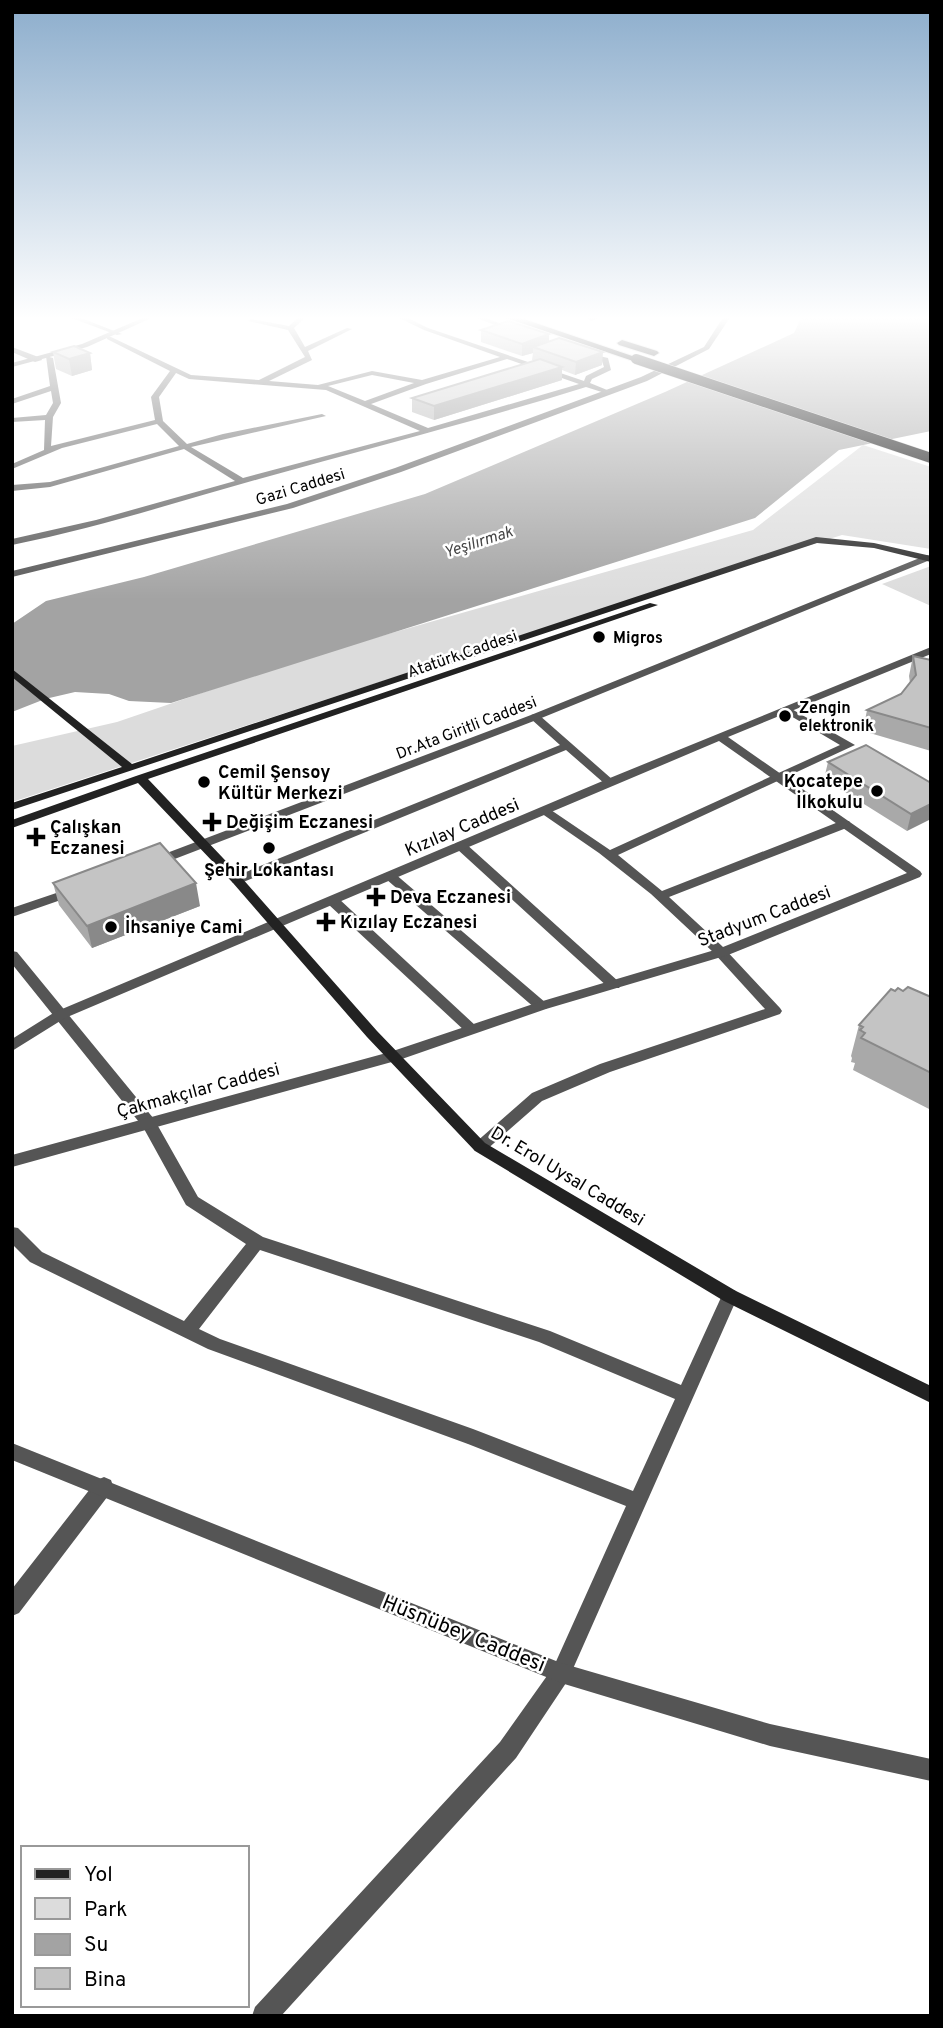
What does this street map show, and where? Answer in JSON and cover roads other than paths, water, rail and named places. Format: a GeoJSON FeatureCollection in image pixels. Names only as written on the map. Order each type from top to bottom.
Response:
{"type":"FeatureCollection","features":[{"type":"Feature","properties":{"kind":"highway"},"geometry":{"type":"LineString","coordinates":[[791,411],[931,457]]}},
{"type":"Feature","properties":{"kind":"main road","name":"Atatürk Caddesi"},"geometry":{"type":"LineString","coordinates":[[12,807],[135,773],[817,549],[865,548],[929,559]]}},
{"type":"Feature","properties":{"kind":"main road","name":"Dr. Erol Uysal Caddesi"},"geometry":{"type":"LineString","coordinates":[[12,672],[135,773],[237,880],[394,1056],[480,1147],[730,1296],[931,1395]]}},
{"type":"Feature","properties":{"kind":"main road","name":"Atatürk Caddesi"},"geometry":{"type":"LineString","coordinates":[[12,824],[135,773]]}},
{"type":"Feature","properties":{"kind":"street"},"geometry":{"type":"LineString","coordinates":[[47,449],[49,417],[53,411]]}},
{"type":"Feature","properties":{"kind":"street"},"geometry":{"type":"LineString","coordinates":[[157,411],[159,421],[187,448],[241,481]]}},
{"type":"Feature","properties":{"kind":"street"},"geometry":{"type":"LineString","coordinates":[[380,411],[430,432]]}},
{"type":"Feature","properties":{"kind":"street"},"geometry":{"type":"LineString","coordinates":[[14,543],[148,510],[241,481],[430,432],[500,411]]}},
{"type":"Feature","properties":{"kind":"street","name":"Gazi Caddesi"},"geometry":{"type":"LineString","coordinates":[[12,574],[290,506],[398,470],[558,411]]}},
{"type":"Feature","properties":{"kind":"street"},"geometry":{"type":"LineString","coordinates":[[12,488],[50,484],[223,436],[322,416]]}},
{"type":"Feature","properties":{"kind":"street"},"geometry":{"type":"LineString","coordinates":[[12,420],[49,417]]}},
{"type":"Feature","properties":{"kind":"street"},"geometry":{"type":"LineString","coordinates":[[12,467],[47,449],[159,421]]}},
{"type":"Feature","properties":{"kind":"street","name":"Dr.Ata Giritli Caddesi"},"geometry":{"type":"LineString","coordinates":[[140,867],[535,718],[929,559]]}},
{"type":"Feature","properties":{"kind":"street","name":"Kızılay Caddesi"},"geometry":{"type":"LineString","coordinates":[[12,1046],[60,1015],[609,782],[931,650]]}},
{"type":"Feature","properties":{"kind":"street"},"geometry":{"type":"LineString","coordinates":[[610,855],[849,745],[788,710]]}},
{"type":"Feature","properties":{"kind":"street"},"geometry":{"type":"LineString","coordinates":[[535,718],[609,782]]}},
{"type":"Feature","properties":{"kind":"street"},"geometry":{"type":"LineString","coordinates":[[720,737],[916,873]]}},
{"type":"Feature","properties":{"kind":"street"},"geometry":{"type":"LineString","coordinates":[[237,880],[566,746]]}},
{"type":"Feature","properties":{"kind":"street"},"geometry":{"type":"LineString","coordinates":[[480,1147],[537,1097],[606,1068],[775,1011],[723,953],[661,896],[610,855],[544,811]]}},
{"type":"Feature","properties":{"kind":"street"},"geometry":{"type":"LineString","coordinates":[[661,896],[845,824]]}},
{"type":"Feature","properties":{"kind":"street"},"geometry":{"type":"LineString","coordinates":[[461,846],[614,985]]}},
{"type":"Feature","properties":{"kind":"street","name":"Stadyum Caddesi"},"geometry":{"type":"LineString","coordinates":[[394,1056],[541,1006],[723,953],[931,866]]}},
{"type":"Feature","properties":{"kind":"street"},"geometry":{"type":"LineString","coordinates":[[390,876],[541,1006]]}},
{"type":"Feature","properties":{"kind":"street"},"geometry":{"type":"LineString","coordinates":[[12,913],[89,885]]}},
{"type":"Feature","properties":{"kind":"street"},"geometry":{"type":"LineString","coordinates":[[333,901],[471,1030]]}},
{"type":"Feature","properties":{"kind":"street"},"geometry":{"type":"LineString","coordinates":[[12,954],[149,1124],[192,1201],[257,1242],[544,1336],[686,1395]]}},
{"type":"Feature","properties":{"kind":"street","name":"Çakmakçılar Caddesi"},"geometry":{"type":"LineString","coordinates":[[12,1161],[394,1056]]}},
{"type":"Feature","properties":{"kind":"street"},"geometry":{"type":"LineString","coordinates":[[12,1233],[36,1257],[214,1344],[473,1437],[636,1501]]}},
{"type":"Feature","properties":{"kind":"street"},"geometry":{"type":"LineString","coordinates":[[187,1331],[257,1242]]}},
{"type":"Feature","properties":{"kind":"street"},"geometry":{"type":"LineString","coordinates":[[264,2016],[508,1750],[561,1673],[730,1296]]}},
{"type":"Feature","properties":{"kind":"street","name":"Hüsnübey Caddesi"},"geometry":{"type":"LineString","coordinates":[[12,1451],[561,1673],[770,1735],[931,1770]]}},
{"type":"Feature","properties":{"kind":"street"},"geometry":{"type":"LineString","coordinates":[[12,1606],[104,1486]]}},
{"type":"Feature","properties":{"kind":"water","name":"Yeşilırmak"},"geometry":{"type":"Polygon","coordinates":[[[621,411],[931,411],[931,431],[839,450],[755,518],[171,703],[129,701],[109,694],[75,692],[45,699],[12,712],[12,624],[46,601],[144,577],[425,494],[621,411]]]}},
{"type":"Feature","properties":{"kind":"place","name":"Migros"},"geometry":{"type":"Point","coordinates":[599,637]}},
{"type":"Feature","properties":{"kind":"place","name":"Zengin elektronik"},"geometry":{"type":"Point","coordinates":[785,716]}},
{"type":"Feature","properties":{"kind":"place","name":"Cemil Şensoy Kültür Merkezi"},"geometry":{"type":"Point","coordinates":[204,782]}},
{"type":"Feature","properties":{"kind":"place","name":"Kocatepe İlkokulu"},"geometry":{"type":"Point","coordinates":[877,791]}},
{"type":"Feature","properties":{"kind":"place","name":"Değişim Eczanesi"},"geometry":{"type":"Point","coordinates":[212,822]}},
{"type":"Feature","properties":{"kind":"place","name":"Çalışkan Eczanesi"},"geometry":{"type":"Point","coordinates":[36,837]}},
{"type":"Feature","properties":{"kind":"place","name":"Şehir Lokantası"},"geometry":{"type":"Point","coordinates":[269,848]}},
{"type":"Feature","properties":{"kind":"place","name":"Deva Eczanesi"},"geometry":{"type":"Point","coordinates":[376,897]}},
{"type":"Feature","properties":{"kind":"place","name":"Kızılay Eczanesi"},"geometry":{"type":"Point","coordinates":[326,922]}},
{"type":"Feature","properties":{"kind":"place","name":"İhsaniye Cami"},"geometry":{"type":"Point","coordinates":[111,927]}}]}
